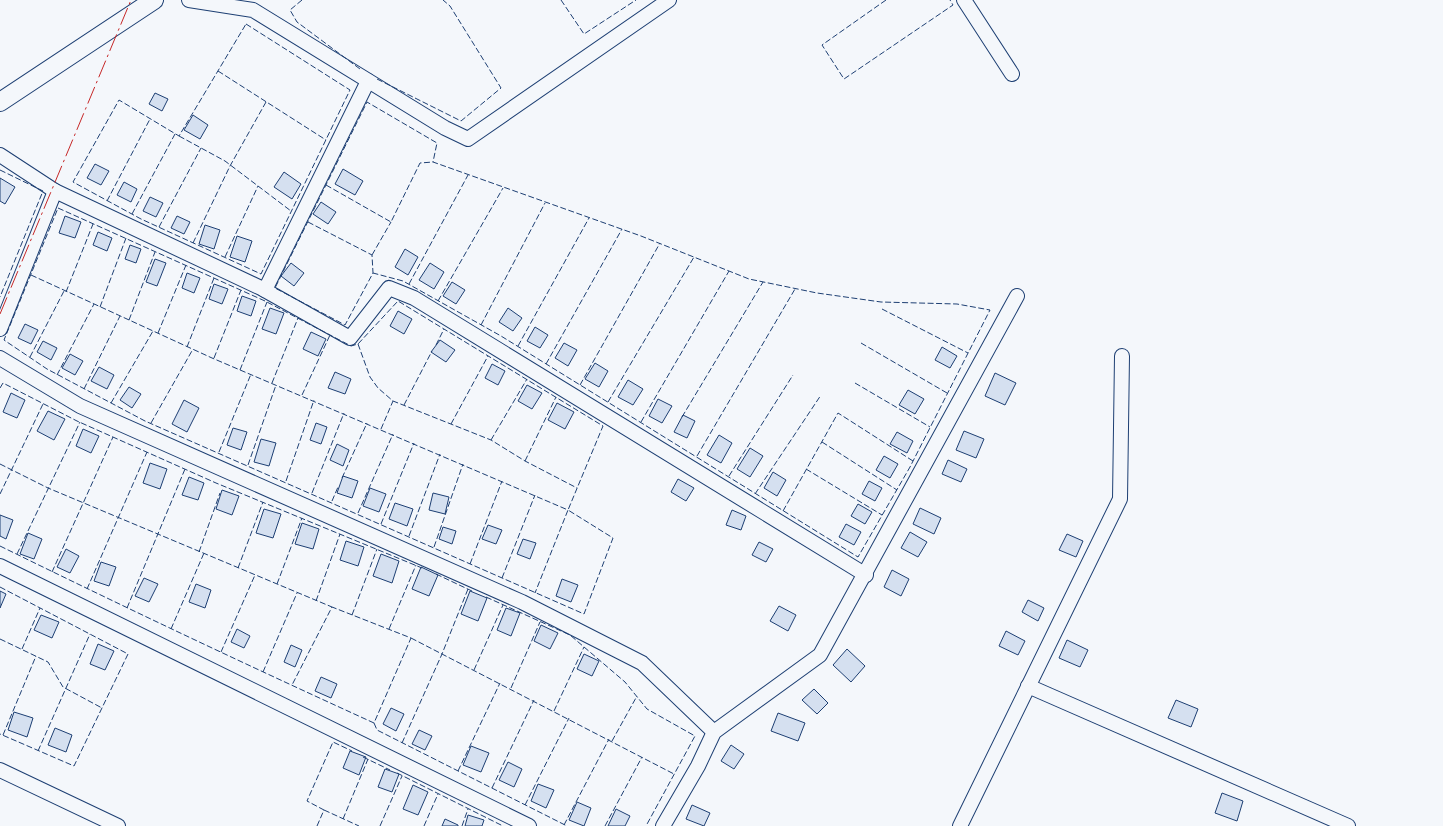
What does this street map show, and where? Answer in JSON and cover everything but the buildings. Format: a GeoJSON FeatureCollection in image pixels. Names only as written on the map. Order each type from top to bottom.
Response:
{"type":"FeatureCollection","features":[{"type":"Feature","properties":{"kind":"main road"},"geometry":{"type":"LineString","coordinates":[[0,102],[107,33],[154,0]]}},
{"type":"Feature","properties":{"kind":"street"},"geometry":{"type":"LineString","coordinates":[[189,0],[253,10],[368,81],[468,139],[668,0]]}},
{"type":"Feature","properties":{"kind":"street"},"geometry":{"type":"LineString","coordinates":[[964,0],[1012,74]]}},
{"type":"Feature","properties":{"kind":"street"},"geometry":{"type":"LineString","coordinates":[[265,290],[368,81]]}},
{"type":"Feature","properties":{"kind":"street"},"geometry":{"type":"LineString","coordinates":[[0,155],[55,191],[265,290],[350,338],[389,288],[414,298],[866,575]]}},
{"type":"Feature","properties":{"kind":"street"},"geometry":{"type":"LineString","coordinates":[[0,329],[55,191]]}},
{"type":"Feature","properties":{"kind":"street"},"geometry":{"type":"LineString","coordinates":[[663,826],[698,766],[714,732],[820,655],[866,575],[1017,296]]}},
{"type":"Feature","properties":{"kind":"street"},"geometry":{"type":"LineString","coordinates":[[960,826],[1120,499],[1122,356]]}},
{"type":"Feature","properties":{"kind":"street"},"geometry":{"type":"LineString","coordinates":[[0,358],[80,406],[522,602],[642,662],[714,732]]}},
{"type":"Feature","properties":{"kind":"street"},"geometry":{"type":"LineString","coordinates":[[0,566],[529,826]]}},
{"type":"Feature","properties":{"kind":"street"},"geometry":{"type":"LineString","coordinates":[[1028,686],[1348,826]]}},
{"type":"Feature","properties":{"kind":"street"},"geometry":{"type":"LineString","coordinates":[[0,770],[118,826]]}},
{"type":"Feature","properties":{"kind":"fence"},"geometry":{"type":"LineString","coordinates":[[302,0],[290,10],[297,22],[360,69]]}},
{"type":"Feature","properties":{"kind":"fence"},"geometry":{"type":"LineString","coordinates":[[377,79],[461,121],[501,88],[450,6],[443,0]]}},
{"type":"Feature","properties":{"kind":"fence"},"geometry":{"type":"LineString","coordinates":[[561,0],[584,34],[636,0]]}},
{"type":"Feature","properties":{"kind":"fence"},"geometry":{"type":"LineString","coordinates":[[886,0],[822,45],[844,79],[953,5],[950,0]]}},
{"type":"Feature","properties":{"kind":"fence"},"geometry":{"type":"LineString","coordinates":[[246,24],[350,90],[261,274],[141,219],[73,182],[119,100],[179,136],[246,24]]}},
{"type":"Feature","properties":{"kind":"fence"},"geometry":{"type":"LineString","coordinates":[[218,71],[326,140]]}},
{"type":"Feature","properties":{"kind":"fence"},"geometry":{"type":"LineString","coordinates":[[193,243],[230,166],[266,102]]}},
{"type":"Feature","properties":{"kind":"fence"},"geometry":{"type":"LineString","coordinates":[[308,222],[372,255],[373,273],[345,325],[275,288],[367,102],[437,143],[433,162],[641,236],[749,279],[817,293],[881,302],[957,304],[990,310],[910,467],[858,557],[501,336],[403,281],[373,273]]}},
{"type":"Feature","properties":{"kind":"fence"},"geometry":{"type":"LineString","coordinates":[[107,201],[150,119]]}},
{"type":"Feature","properties":{"kind":"fence"},"geometry":{"type":"LineString","coordinates":[[132,214],[175,134]]}},
{"type":"Feature","properties":{"kind":"fence"},"geometry":{"type":"LineString","coordinates":[[179,136],[225,161],[291,211]]}},
{"type":"Feature","properties":{"kind":"fence"},"geometry":{"type":"LineString","coordinates":[[159,227],[201,148]]}},
{"type":"Feature","properties":{"kind":"fence"},"geometry":{"type":"LineString","coordinates":[[326,185],[391,222],[420,163],[433,162]]}},
{"type":"Feature","properties":{"kind":"fence"},"geometry":{"type":"LineString","coordinates":[[0,170],[43,191],[0,297]]}},
{"type":"Feature","properties":{"kind":"fence"},"geometry":{"type":"LineString","coordinates":[[409,284],[468,175]]}},
{"type":"Feature","properties":{"kind":"fence"},"geometry":{"type":"LineString","coordinates":[[225,257],[258,186]]}},
{"type":"Feature","properties":{"kind":"fence"},"geometry":{"type":"LineString","coordinates":[[438,301],[503,188]]}},
{"type":"Feature","properties":{"kind":"fence"},"geometry":{"type":"LineString","coordinates":[[481,325],[545,203]]}},
{"type":"Feature","properties":{"kind":"fence"},"geometry":{"type":"LineString","coordinates":[[58,208],[265,301],[351,346],[358,344],[398,301],[603,426],[568,510],[613,538],[584,614],[145,421],[47,369],[4,340],[58,208]]}},
{"type":"Feature","properties":{"kind":"fence"},"geometry":{"type":"LineString","coordinates":[[518,346],[589,218]]}},
{"type":"Feature","properties":{"kind":"fence"},"geometry":{"type":"LineString","coordinates":[[372,255],[391,222]]}},
{"type":"Feature","properties":{"kind":"fence"},"geometry":{"type":"LineString","coordinates":[[66,292],[93,224]]}},
{"type":"Feature","properties":{"kind":"fence"},"geometry":{"type":"LineString","coordinates":[[546,364],[622,229]]}},
{"type":"Feature","properties":{"kind":"fence"},"geometry":{"type":"LineString","coordinates":[[100,307],[126,238]]}},
{"type":"Feature","properties":{"kind":"fence"},"geometry":{"type":"LineString","coordinates":[[580,385],[660,243]]}},
{"type":"Feature","properties":{"kind":"fence"},"geometry":{"type":"LineString","coordinates":[[129,320],[155,252]]}},
{"type":"Feature","properties":{"kind":"fence"},"geometry":{"type":"LineString","coordinates":[[608,402],[694,257]]}},
{"type":"Feature","properties":{"kind":"fence"},"geometry":{"type":"LineString","coordinates":[[158,333],[186,265]]}},
{"type":"Feature","properties":{"kind":"fence"},"geometry":{"type":"LineString","coordinates":[[641,422],[729,271]]}},
{"type":"Feature","properties":{"kind":"fence"},"geometry":{"type":"LineString","coordinates":[[31,275],[212,358],[568,510],[535,593]]}},
{"type":"Feature","properties":{"kind":"fence"},"geometry":{"type":"LineString","coordinates":[[187,347],[214,278]]}},
{"type":"Feature","properties":{"kind":"fence"},"geometry":{"type":"LineString","coordinates":[[682,417],[763,282]]}},
{"type":"Feature","properties":{"kind":"fence"},"geometry":{"type":"LineString","coordinates":[[697,456],[795,289]]}},
{"type":"Feature","properties":{"kind":"fence"},"geometry":{"type":"LineString","coordinates":[[214,358],[241,290]]}},
{"type":"Feature","properties":{"kind":"fence"},"geometry":{"type":"LineString","coordinates":[[30,357],[64,291]]}},
{"type":"Feature","properties":{"kind":"fence"},"geometry":{"type":"LineString","coordinates":[[240,370],[267,302]]}},
{"type":"Feature","properties":{"kind":"fence"},"geometry":{"type":"LineString","coordinates":[[57,375],[94,304]]}},
{"type":"Feature","properties":{"kind":"fence"},"geometry":{"type":"LineString","coordinates":[[882,309],[968,353]]}},
{"type":"Feature","properties":{"kind":"fence"},"geometry":{"type":"LineString","coordinates":[[84,389],[120,316]]}},
{"type":"Feature","properties":{"kind":"fence"},"geometry":{"type":"LineString","coordinates":[[272,383],[298,318]]}},
{"type":"Feature","properties":{"kind":"fence"},"geometry":{"type":"LineString","coordinates":[[436,345],[444,329]]}},
{"type":"Feature","properties":{"kind":"fence"},"geometry":{"type":"LineString","coordinates":[[111,403],[153,331]]}},
{"type":"Feature","properties":{"kind":"fence"},"geometry":{"type":"LineString","coordinates":[[302,395],[330,335]]}},
{"type":"Feature","properties":{"kind":"fence"},"geometry":{"type":"LineString","coordinates":[[861,343],[947,393]]}},
{"type":"Feature","properties":{"kind":"fence"},"geometry":{"type":"LineString","coordinates":[[358,344],[370,377],[378,388],[393,401],[491,440],[525,461],[577,488]]}},
{"type":"Feature","properties":{"kind":"fence"},"geometry":{"type":"LineString","coordinates":[[151,423],[193,349]]}},
{"type":"Feature","properties":{"kind":"fence"},"geometry":{"type":"LineString","coordinates":[[404,405],[432,351]]}},
{"type":"Feature","properties":{"kind":"fence"},"geometry":{"type":"LineString","coordinates":[[451,424],[488,356]]}},
{"type":"Feature","properties":{"kind":"fence"},"geometry":{"type":"LineString","coordinates":[[219,452],[251,374]]}},
{"type":"Feature","properties":{"kind":"fence"},"geometry":{"type":"LineString","coordinates":[[729,476],[793,375]]}},
{"type":"Feature","properties":{"kind":"fence"},"geometry":{"type":"LineString","coordinates":[[491,440],[527,379]]}},
{"type":"Feature","properties":{"kind":"fence"},"geometry":{"type":"LineString","coordinates":[[0,388],[3,383],[77,421],[216,483],[422,568]]}},
{"type":"Feature","properties":{"kind":"fence"},"geometry":{"type":"LineString","coordinates":[[855,383],[930,427]]}},
{"type":"Feature","properties":{"kind":"fence"},"geometry":{"type":"LineString","coordinates":[[248,465],[276,385]]}},
{"type":"Feature","properties":{"kind":"fence"},"geometry":{"type":"LineString","coordinates":[[755,494],[821,395]]}},
{"type":"Feature","properties":{"kind":"fence"},"geometry":{"type":"LineString","coordinates":[[525,461],[556,397]]}},
{"type":"Feature","properties":{"kind":"fence"},"geometry":{"type":"LineString","coordinates":[[286,481],[314,400]]}},
{"type":"Feature","properties":{"kind":"fence"},"geometry":{"type":"LineString","coordinates":[[381,429],[393,401]]}},
{"type":"Feature","properties":{"kind":"fence"},"geometry":{"type":"LineString","coordinates":[[0,494],[43,404]]}},
{"type":"Feature","properties":{"kind":"fence"},"geometry":{"type":"LineString","coordinates":[[312,493],[344,413]]}},
{"type":"Feature","properties":{"kind":"fence"},"geometry":{"type":"LineString","coordinates":[[783,511],[838,413],[913,461]]}},
{"type":"Feature","properties":{"kind":"fence"},"geometry":{"type":"LineString","coordinates":[[17,554],[80,422]]}},
{"type":"Feature","properties":{"kind":"fence"},"geometry":{"type":"LineString","coordinates":[[342,478],[367,423]]}},
{"type":"Feature","properties":{"kind":"fence"},"geometry":{"type":"LineString","coordinates":[[358,513],[393,434]]}},
{"type":"Feature","properties":{"kind":"fence"},"geometry":{"type":"LineString","coordinates":[[52,572],[113,437]]}},
{"type":"Feature","properties":{"kind":"fence"},"geometry":{"type":"LineString","coordinates":[[822,442],[897,490]]}},
{"type":"Feature","properties":{"kind":"fence"},"geometry":{"type":"LineString","coordinates":[[381,524],[414,443]]}},
{"type":"Feature","properties":{"kind":"fence"},"geometry":{"type":"LineString","coordinates":[[87,589],[147,452]]}},
{"type":"Feature","properties":{"kind":"fence"},"geometry":{"type":"LineString","coordinates":[[409,536],[440,454]]}},
{"type":"Feature","properties":{"kind":"fence"},"geometry":{"type":"LineString","coordinates":[[0,464],[48,488],[332,607]]}},
{"type":"Feature","properties":{"kind":"fence"},"geometry":{"type":"LineString","coordinates":[[434,547],[463,464]]}},
{"type":"Feature","properties":{"kind":"fence"},"geometry":{"type":"LineString","coordinates":[[127,608],[185,469]]}},
{"type":"Feature","properties":{"kind":"fence"},"geometry":{"type":"LineString","coordinates":[[806,469],[882,515]]}},
{"type":"Feature","properties":{"kind":"fence"},"geometry":{"type":"LineString","coordinates":[[470,564],[502,481]]}},
{"type":"Feature","properties":{"kind":"fence"},"geometry":{"type":"LineString","coordinates":[[332,501],[338,487]]}},
{"type":"Feature","properties":{"kind":"fence"},"geometry":{"type":"LineString","coordinates":[[199,552],[220,493]]}},
{"type":"Feature","properties":{"kind":"fence"},"geometry":{"type":"LineString","coordinates":[[502,578],[535,495]]}},
{"type":"Feature","properties":{"kind":"fence"},"geometry":{"type":"LineString","coordinates":[[238,568],[263,502]]}},
{"type":"Feature","properties":{"kind":"fence"},"geometry":{"type":"LineString","coordinates":[[277,584],[302,518]]}},
{"type":"Feature","properties":{"kind":"fence"},"geometry":{"type":"LineString","coordinates":[[316,601],[340,534]]}},
{"type":"Feature","properties":{"kind":"fence"},"geometry":{"type":"LineString","coordinates":[[0,546],[187,636],[280,680],[374,723],[411,638],[332,607],[292,685]]}},
{"type":"Feature","properties":{"kind":"fence"},"geometry":{"type":"LineString","coordinates":[[352,615],[377,549]]}},
{"type":"Feature","properties":{"kind":"fence"},"geometry":{"type":"LineString","coordinates":[[171,629],[204,553]]}},
{"type":"Feature","properties":{"kind":"fence"},"geometry":{"type":"LineString","coordinates":[[389,629],[416,565]]}},
{"type":"Feature","properties":{"kind":"fence"},"geometry":{"type":"LineString","coordinates":[[436,574],[474,592]]}},
{"type":"Feature","properties":{"kind":"fence"},"geometry":{"type":"LineString","coordinates":[[221,652],[255,575]]}},
{"type":"Feature","properties":{"kind":"fence"},"geometry":{"type":"LineString","coordinates":[[0,587],[128,654],[74,766],[0,734]]}},
{"type":"Feature","properties":{"kind":"fence"},"geometry":{"type":"LineString","coordinates":[[402,743],[442,654],[468,589]]}},
{"type":"Feature","properties":{"kind":"fence"},"geometry":{"type":"LineString","coordinates":[[263,672],[297,593]]}},
{"type":"Feature","properties":{"kind":"fence"},"geometry":{"type":"LineString","coordinates":[[486,597],[570,635],[625,682],[647,709],[695,736],[646,826]]}},
{"type":"Feature","properties":{"kind":"fence"},"geometry":{"type":"LineString","coordinates":[[474,670],[503,605]]}},
{"type":"Feature","properties":{"kind":"fence"},"geometry":{"type":"LineString","coordinates":[[22,649],[40,608]]}},
{"type":"Feature","properties":{"kind":"fence"},"geometry":{"type":"LineString","coordinates":[[511,688],[540,622]]}},
{"type":"Feature","properties":{"kind":"fence"},"geometry":{"type":"LineString","coordinates":[[38,751],[90,634]]}},
{"type":"Feature","properties":{"kind":"fence"},"geometry":{"type":"LineString","coordinates":[[411,638],[674,774]]}},
{"type":"Feature","properties":{"kind":"fence"},"geometry":{"type":"LineString","coordinates":[[0,639],[48,662],[63,687],[102,708]]}},
{"type":"Feature","properties":{"kind":"fence"},"geometry":{"type":"LineString","coordinates":[[554,711],[584,647]]}},
{"type":"Feature","properties":{"kind":"fence"},"geometry":{"type":"LineString","coordinates":[[3,735],[36,656]]}},
{"type":"Feature","properties":{"kind":"fence"},"geometry":{"type":"LineString","coordinates":[[458,771],[500,683]]}},
{"type":"Feature","properties":{"kind":"fence"},"geometry":{"type":"LineString","coordinates":[[612,741],[637,696]]}},
{"type":"Feature","properties":{"kind":"fence"},"geometry":{"type":"LineString","coordinates":[[492,788],[534,700]]}},
{"type":"Feature","properties":{"kind":"fence"},"geometry":{"type":"LineString","coordinates":[[525,805],[569,718]]}},
{"type":"Feature","properties":{"kind":"fence"},"geometry":{"type":"LineString","coordinates":[[374,723],[377,730],[567,826]]}},
{"type":"Feature","properties":{"kind":"fence"},"geometry":{"type":"LineString","coordinates":[[564,825],[609,739]]}},
{"type":"Feature","properties":{"kind":"fence"},"geometry":{"type":"LineString","coordinates":[[317,826],[324,810],[307,801],[333,742],[352,751]]}},
{"type":"Feature","properties":{"kind":"fence"},"geometry":{"type":"LineString","coordinates":[[363,757],[390,770]]}},
{"type":"Feature","properties":{"kind":"fence"},"geometry":{"type":"LineString","coordinates":[[605,826],[642,757]]}},
{"type":"Feature","properties":{"kind":"fence"},"geometry":{"type":"LineString","coordinates":[[343,819],[368,759]]}},
{"type":"Feature","properties":{"kind":"fence"},"geometry":{"type":"LineString","coordinates":[[397,773],[503,826]]}},
{"type":"Feature","properties":{"kind":"fence"},"geometry":{"type":"LineString","coordinates":[[380,826],[402,776]]}},
{"type":"Feature","properties":{"kind":"fence"},"geometry":{"type":"LineString","coordinates":[[424,826],[438,794]]}},
{"type":"Feature","properties":{"kind":"fence"},"geometry":{"type":"LineString","coordinates":[[462,826],[468,809]]}},
{"type":"Feature","properties":{"kind":"fence"},"geometry":{"type":"LineString","coordinates":[[324,810],[359,826]]}},
{"type":"Feature","properties":{"kind":"power"},"geometry":{"type":"LineString","coordinates":[[0,314],[131,0]]}}]}
